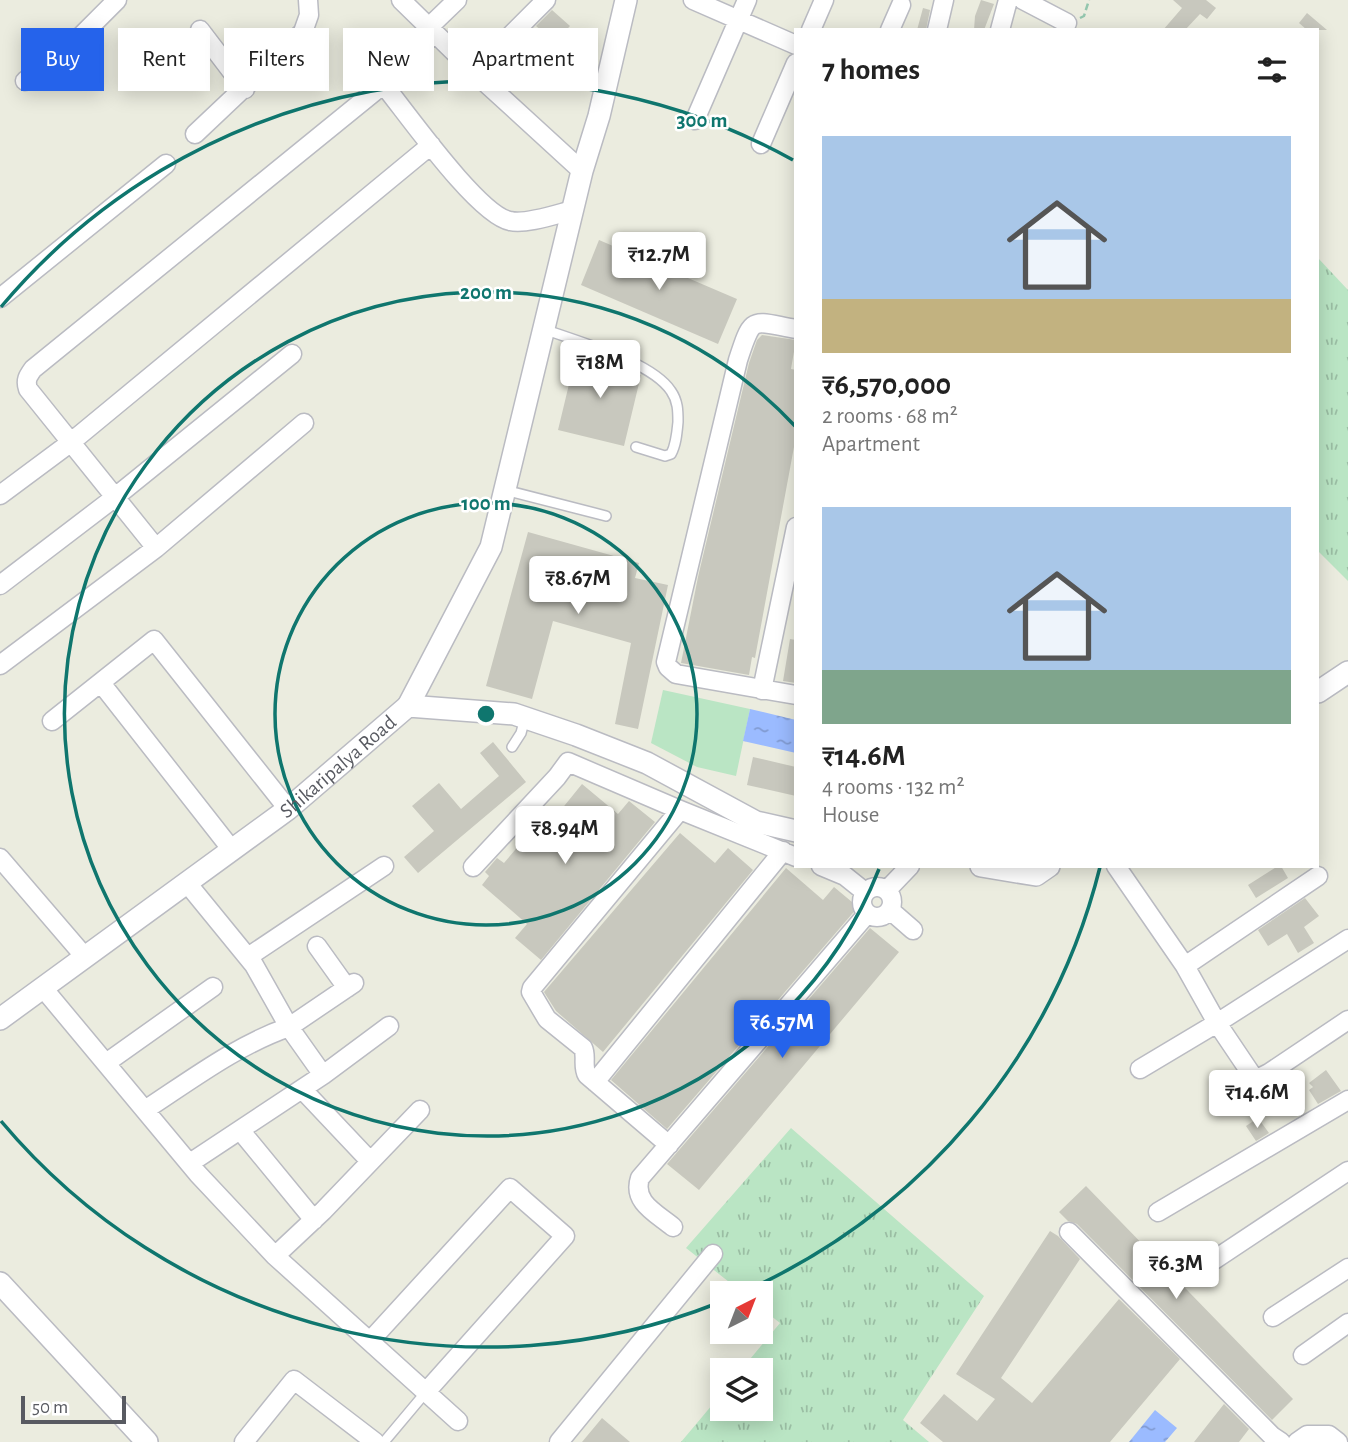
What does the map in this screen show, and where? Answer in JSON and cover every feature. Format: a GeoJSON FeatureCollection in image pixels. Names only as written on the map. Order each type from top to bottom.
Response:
{"type":"FeatureCollection","features":[{"type":"Feature","properties":{"kind":"street"},"geometry":{"type":"LineString","coordinates":[[89,28],[117,0]]}},
{"type":"Feature","properties":{"kind":"street"},"geometry":{"type":"LineString","coordinates":[[304,28],[309,15],[308,0]]}},
{"type":"Feature","properties":{"kind":"street"},"geometry":{"type":"LineString","coordinates":[[401,0],[430,28]]}},
{"type":"Feature","properties":{"kind":"street"},"geometry":{"type":"LineString","coordinates":[[434,28],[457,0]]}},
{"type":"Feature","properties":{"kind":"street"},"geometry":{"type":"LineString","coordinates":[[518,28],[546,0]]}},
{"type":"Feature","properties":{"kind":"street"},"geometry":{"type":"LineString","coordinates":[[408,706],[491,547],[626,0]]}},
{"type":"Feature","properties":{"kind":"street"},"geometry":{"type":"LineString","coordinates":[[693,0],[794,44]]}},
{"type":"Feature","properties":{"kind":"street"},"geometry":{"type":"LineString","coordinates":[[695,120],[747,0]]}},
{"type":"Feature","properties":{"kind":"street"},"geometry":{"type":"LineString","coordinates":[[812,28],[824,0]]}},
{"type":"Feature","properties":{"kind":"street"},"geometry":{"type":"LineString","coordinates":[[937,28],[944,0]]}},
{"type":"Feature","properties":{"kind":"street"},"geometry":{"type":"LineString","coordinates":[[1001,28],[1008,0]]}},
{"type":"Feature","properties":{"kind":"street"},"geometry":{"type":"LineString","coordinates":[[1023,0],[1067,23]]}},
{"type":"Feature","properties":{"kind":"street"},"geometry":{"type":"LineString","coordinates":[[891,28],[901,5]]}},
{"type":"Feature","properties":{"kind":"street"},"geometry":{"type":"LineString","coordinates":[[434,32],[448,46]]}},
{"type":"Feature","properties":{"kind":"street"},"geometry":{"type":"LineString","coordinates":[[210,43],[224,62]]}},
{"type":"Feature","properties":{"kind":"street"},"geometry":{"type":"LineString","coordinates":[[761,144],[794,68]]}},
{"type":"Feature","properties":{"kind":"street"},"geometry":{"type":"LineString","coordinates":[[195,134],[242,91]]}},
{"type":"Feature","properties":{"kind":"street"},"geometry":{"type":"LineString","coordinates":[[156,548],[70,443],[26,383],[33,369],[374,91]]}},
{"type":"Feature","properties":{"kind":"street"},"geometry":{"type":"LineString","coordinates":[[389,91],[470,193],[503,219],[517,222],[573,211]]}},
{"type":"Feature","properties":{"kind":"street"},"geometry":{"type":"LineString","coordinates":[[495,91],[582,171]]}},
{"type":"Feature","properties":{"kind":"street"},"geometry":{"type":"LineString","coordinates":[[0,495],[70,443],[431,145]]}},
{"type":"Feature","properties":{"kind":"street"},"geometry":{"type":"LineString","coordinates":[[0,298],[166,164]]}},
{"type":"Feature","properties":{"kind":"street"},"geometry":{"type":"LineString","coordinates":[[794,328],[761,323],[748,328],[666,657],[668,667],[676,674],[794,695]]}},
{"type":"Feature","properties":{"kind":"street"},"geometry":{"type":"LineString","coordinates":[[0,585],[114,498],[292,354]]}},
{"type":"Feature","properties":{"kind":"street"},"geometry":{"type":"LineString","coordinates":[[0,665],[156,548],[304,423]]}},
{"type":"Feature","properties":{"kind":"street"},"geometry":{"type":"LineString","coordinates":[[762,690],[794,537]]}},
{"type":"Feature","properties":{"kind":"street"},"geometry":{"type":"LineString","coordinates":[[52,721],[154,640],[288,809]]}},
{"type":"Feature","properties":{"kind":"street"},"geometry":{"type":"LineString","coordinates":[[1319,691],[1348,672]]}},
{"type":"Feature","properties":{"kind":"street"},"geometry":{"type":"LineString","coordinates":[[101,683],[232,850]]}},
{"type":"Feature","properties":{"kind":"street","name":"Shikaripalya Road"},"geometry":{"type":"LineString","coordinates":[[0,1019],[288,809],[408,706],[514,714],[647,763],[756,822],[794,831]]}},
{"type":"Feature","properties":{"kind":"street"},"geometry":{"type":"LineString","coordinates":[[473,867],[568,762],[576,735]]}},
{"type":"Feature","properties":{"kind":"street"},"geometry":{"type":"LineString","coordinates":[[568,762],[790,854],[595,1082]]}},
{"type":"Feature","properties":{"kind":"street"},"geometry":{"type":"LineString","coordinates":[[669,1145],[584,1070],[583,1048],[547,1019],[531,992],[680,810]]}},
{"type":"Feature","properties":{"kind":"street"},"geometry":{"type":"LineString","coordinates":[[0,858],[85,957]]}},
{"type":"Feature","properties":{"kind":"street"},"geometry":{"type":"LineString","coordinates":[[248,957],[384,866]]}},
{"type":"Feature","properties":{"kind":"street"},"geometry":{"type":"LineString","coordinates":[[826,868],[845,876],[865,892]]}},
{"type":"Feature","properties":{"kind":"street"},"geometry":{"type":"LineString","coordinates":[[887,890],[907,868]]}},
{"type":"Feature","properties":{"kind":"street"},"geometry":{"type":"LineString","coordinates":[[993,868],[1036,875],[1046,868]]}},
{"type":"Feature","properties":{"kind":"street"},"geometry":{"type":"LineString","coordinates":[[1117,868],[1185,966],[1248,1071],[1256,1077],[1269,1073],[1348,1020]]}},
{"type":"Feature","properties":{"kind":"street"},"geometry":{"type":"LineString","coordinates":[[1185,966],[1318,876]]}},
{"type":"Feature","properties":{"kind":"street"},"geometry":{"type":"LineString","coordinates":[[187,883],[248,957],[289,1027],[323,1074]]}},
{"type":"Feature","properties":{"kind":"street"},"geometry":{"type":"LineString","coordinates":[[873,887],[887,890],[892,899],[890,910],[882,916],[867,914],[861,901],[865,892],[873,887]]}},
{"type":"Feature","properties":{"kind":"street"},"geometry":{"type":"LineString","coordinates":[[890,910],[914,930]]}},
{"type":"Feature","properties":{"kind":"street"},"geometry":{"type":"LineString","coordinates":[[673,1227],[639,1198],[637,1188],[640,1178],[867,914]]}},
{"type":"Feature","properties":{"kind":"street"},"geometry":{"type":"LineString","coordinates":[[1140,1069],[1348,939]]}},
{"type":"Feature","properties":{"kind":"street"},"geometry":{"type":"LineString","coordinates":[[145,1110],[235,1052],[289,1027],[351,985],[317,946]]}},
{"type":"Feature","properties":{"kind":"street"},"geometry":{"type":"LineString","coordinates":[[43,988],[190,1163],[275,1256],[458,1421]]}},
{"type":"Feature","properties":{"kind":"street"},"geometry":{"type":"LineString","coordinates":[[106,1063],[213,988]]}},
{"type":"Feature","properties":{"kind":"street"},"geometry":{"type":"LineString","coordinates":[[190,1163],[323,1074],[389,1026]]}},
{"type":"Feature","properties":{"kind":"street"},"geometry":{"type":"LineString","coordinates":[[302,1088],[370,1161]]}},
{"type":"Feature","properties":{"kind":"street"},"geometry":{"type":"LineString","coordinates":[[1158,1212],[1348,1102]]}},
{"type":"Feature","properties":{"kind":"street"},"geometry":{"type":"LineString","coordinates":[[275,1256],[314,1220],[420,1110]]}},
{"type":"Feature","properties":{"kind":"street"},"geometry":{"type":"LineString","coordinates":[[240,1129],[314,1220]]}},
{"type":"Feature","properties":{"kind":"street"},"geometry":{"type":"LineString","coordinates":[[1213,1260],[1348,1171]]}},
{"type":"Feature","properties":{"kind":"street"},"geometry":{"type":"LineString","coordinates":[[370,1341],[510,1188],[565,1236],[426,1392]]}},
{"type":"Feature","properties":{"kind":"street"},"geometry":{"type":"LineString","coordinates":[[1069,1232],[1281,1442]]}},
{"type":"Feature","properties":{"kind":"street"},"geometry":{"type":"LineString","coordinates":[[559,1442],[713,1254]]}},
{"type":"Feature","properties":{"kind":"street"},"geometry":{"type":"LineString","coordinates":[[1273,1317],[1348,1268]]}},
{"type":"Feature","properties":{"kind":"street"},"geometry":{"type":"LineString","coordinates":[[0,1283],[147,1442]]}},
{"type":"Feature","properties":{"kind":"street"},"geometry":{"type":"LineString","coordinates":[[1303,1354],[1348,1323]]}},
{"type":"Feature","properties":{"kind":"street"},"geometry":{"type":"LineString","coordinates":[[244,1442],[294,1380],[374,1442]]}},
{"type":"Feature","properties":{"kind":"street"},"geometry":{"type":"LineString","coordinates":[[1297,1442],[1307,1435],[1329,1434],[1338,1442]]}},
{"type":"Feature","properties":{"kind":"lane"},"geometry":{"type":"LineString","coordinates":[[544,329],[639,366],[656,376],[671,391],[677,403],[678,415],[671,454],[665,456],[636,447]]}},
{"type":"Feature","properties":{"kind":"lane"},"geometry":{"type":"LineString","coordinates":[[505,490],[606,516]]}},
{"type":"Feature","properties":{"kind":"lane"},"geometry":{"type":"LineString","coordinates":[[512,747],[521,733],[525,718]]}},
{"type":"Feature","properties":{"kind":"lane"},"geometry":{"type":"LineString","coordinates":[[384,1442],[426,1392]]}},
{"type":"Feature","properties":{"kind":"green space"},"geometry":{"type":"Polygon","coordinates":[[[1319,259],[1348,290],[1348,581],[1319,552],[1319,259]]]}},
{"type":"Feature","properties":{"kind":"green space"},"geometry":{"type":"Polygon","coordinates":[[[663,690],[750,709],[736,776],[697,767],[651,743],[663,690]]]}},
{"type":"Feature","properties":{"kind":"green space"},"geometry":{"type":"Polygon","coordinates":[[[791,1128],[984,1296],[903,1420],[929,1442],[681,1442],[710,1407],[710,1421],[773,1421],[773,1358],[751,1358],[763,1344],[774,1344],[774,1330],[780,1323],[774,1318],[774,1281],[728,1281],[686,1248],[791,1128]]]}},
{"type":"Feature","properties":{"kind":"water"},"geometry":{"type":"Polygon","coordinates":[[[750,709],[794,720],[794,753],[743,741],[750,709]]]}},
{"type":"Feature","properties":{"kind":"water"},"geometry":{"type":"Polygon","coordinates":[[[1155,1410],[1177,1428],[1165,1442],[1129,1442],[1155,1410]]]}},
{"type":"Feature","properties":{"kind":"building"},"geometry":{"type":"Polygon","coordinates":[[[981,0],[994,4],[985,28],[974,28],[981,0]]]}},
{"type":"Feature","properties":{"kind":"building"},"geometry":{"type":"Polygon","coordinates":[[[1173,0],[1206,0],[1216,8],[1207,19],[1200,14],[1187,28],[1165,28],[1182,8],[1173,0]]]}},
{"type":"Feature","properties":{"kind":"building"},"geometry":{"type":"Polygon","coordinates":[[[923,8],[930,10],[926,28],[918,28],[923,8]]]}},
{"type":"Feature","properties":{"kind":"building"},"geometry":{"type":"Polygon","coordinates":[[[552,10],[570,26],[538,28],[536,26],[552,10]]]}},
{"type":"Feature","properties":{"kind":"building"},"geometry":{"type":"Polygon","coordinates":[[[1307,13],[1327,30],[1305,28],[1299,23],[1307,13]]]}},
{"type":"Feature","properties":{"kind":"building"},"geometry":{"type":"Polygon","coordinates":[[[599,240],[737,299],[718,344],[581,285],[599,240]]]}},
{"type":"Feature","properties":{"kind":"building"},"geometry":{"type":"Polygon","coordinates":[[[762,335],[794,340],[791,369],[794,370],[794,447],[755,658],[752,657],[749,675],[681,663],[698,577],[749,363],[757,340],[762,335]]]}},
{"type":"Feature","properties":{"kind":"building"},"geometry":{"type":"Polygon","coordinates":[[[577,351],[602,357],[602,361],[624,366],[641,375],[624,446],[558,430],[577,351]]]}},
{"type":"Feature","properties":{"kind":"building"},"geometry":{"type":"Polygon","coordinates":[[[528,532],[639,563],[635,578],[668,585],[638,729],[615,724],[631,643],[553,621],[532,699],[486,686],[528,532]]]}},
{"type":"Feature","properties":{"kind":"building"},"geometry":{"type":"Polygon","coordinates":[[[790,639],[794,640],[794,683],[783,681],[790,639]]]}},
{"type":"Feature","properties":{"kind":"building"},"geometry":{"type":"Polygon","coordinates":[[[493,742],[526,782],[418,873],[404,857],[434,831],[412,806],[439,783],[461,809],[499,776],[480,753],[493,742]]]}},
{"type":"Feature","properties":{"kind":"building"},"geometry":{"type":"Polygon","coordinates":[[[753,757],[794,767],[794,796],[747,785],[753,757]]]}},
{"type":"Feature","properties":{"kind":"building"},"geometry":{"type":"Polygon","coordinates":[[[582,784],[618,814],[629,801],[655,822],[541,960],[515,938],[527,924],[482,885],[489,876],[485,872],[497,858],[504,863],[531,831],[539,837],[582,784]]]}},
{"type":"Feature","properties":{"kind":"building"},"geometry":{"type":"Polygon","coordinates":[[[680,833],[715,863],[728,848],[753,870],[603,1052],[556,1011],[544,992],[680,833]]]}},
{"type":"Feature","properties":{"kind":"building"},"geometry":{"type":"Polygon","coordinates":[[[786,868],[823,900],[834,887],[858,907],[667,1129],[611,1080],[786,868]]]}},
{"type":"Feature","properties":{"kind":"building"},"geometry":{"type":"Polygon","coordinates":[[[1275,868],[1282,868],[1288,878],[1256,898],[1248,885],[1275,868]]]}},
{"type":"Feature","properties":{"kind":"building"},"geometry":{"type":"Polygon","coordinates":[[[1305,898],[1319,916],[1304,927],[1314,943],[1298,953],[1287,934],[1268,946],[1258,930],[1305,898]]]}},
{"type":"Feature","properties":{"kind":"building"},"geometry":{"type":"Polygon","coordinates":[[[870,928],[899,952],[699,1190],[667,1164],[870,928]]]}},
{"type":"Feature","properties":{"kind":"building"},"geometry":{"type":"Polygon","coordinates":[[[1326,1070],[1341,1091],[1318,1104],[1309,1090],[1313,1087],[1309,1083],[1326,1070]]]}},
{"type":"Feature","properties":{"kind":"building"},"geometry":{"type":"Polygon","coordinates":[[[1258,1118],[1269,1133],[1256,1141],[1246,1126],[1258,1118]]]}},
{"type":"Feature","properties":{"kind":"building"},"geometry":{"type":"Polygon","coordinates":[[[1086,1186],[1293,1399],[1272,1420],[1077,1224],[1068,1221],[1059,1212],[1086,1186]]]}},
{"type":"Feature","properties":{"kind":"building"},"geometry":{"type":"Polygon","coordinates":[[[1050,1231],[1080,1259],[1001,1378],[1032,1403],[1119,1299],[1180,1359],[1110,1442],[943,1442],[920,1423],[944,1394],[977,1421],[995,1399],[956,1374],[1050,1231]]]}},
{"type":"Feature","properties":{"kind":"building"},"geometry":{"type":"Polygon","coordinates":[[[1224,1404],[1249,1429],[1239,1442],[1194,1442],[1224,1404]]]}},
{"type":"Feature","properties":{"kind":"building"},"geometry":{"type":"Polygon","coordinates":[[[602,1418],[630,1442],[582,1442],[602,1418]]]}}]}
